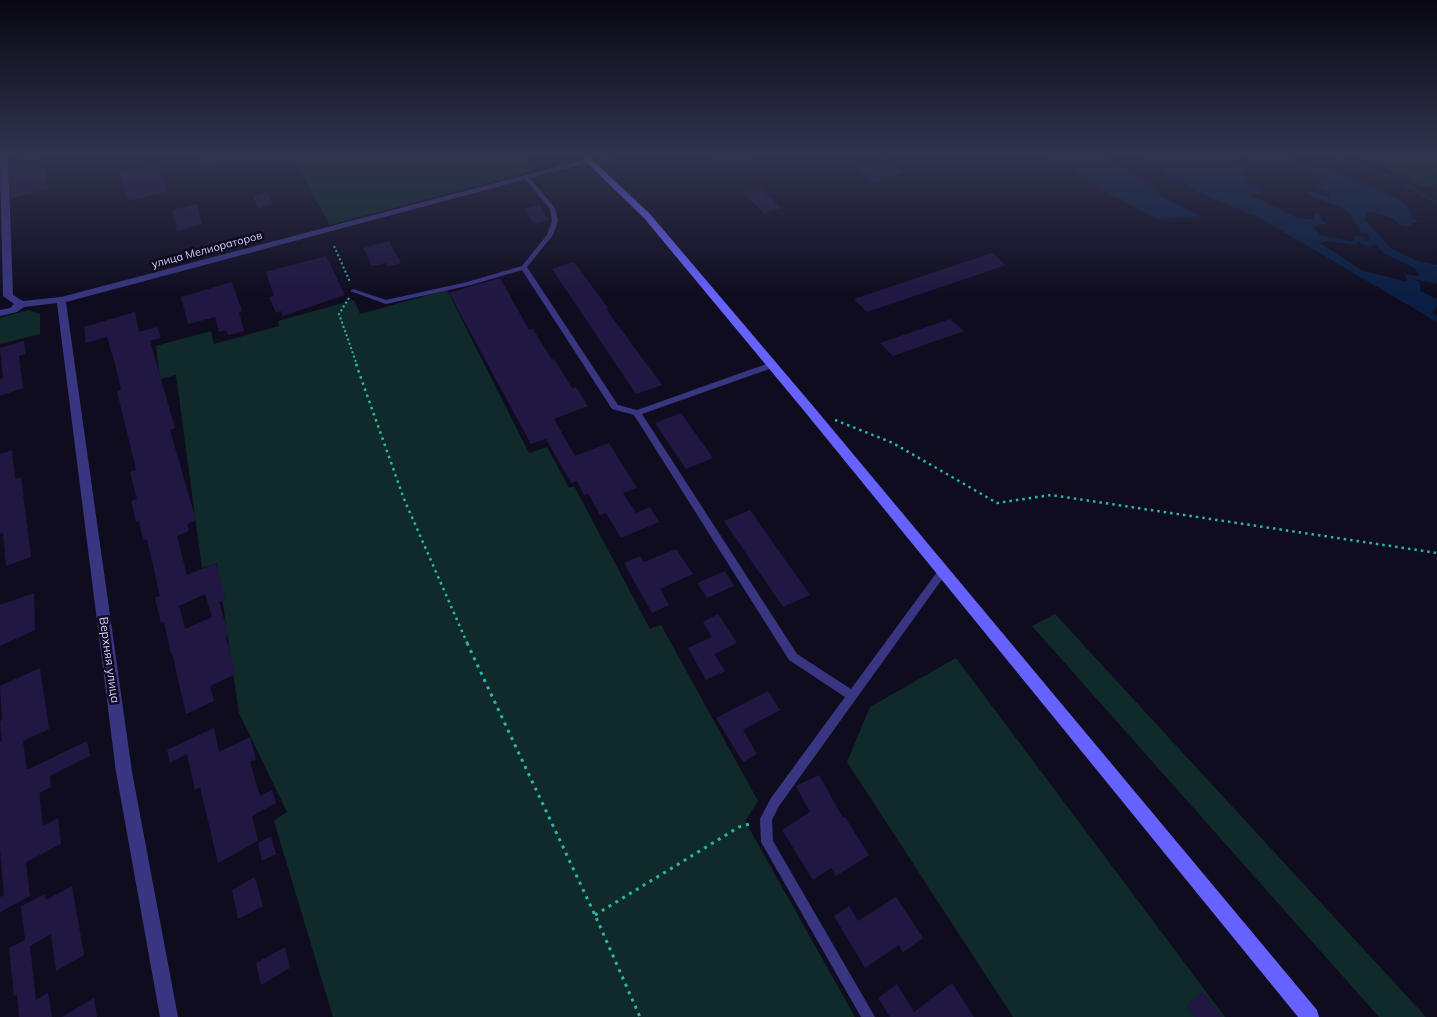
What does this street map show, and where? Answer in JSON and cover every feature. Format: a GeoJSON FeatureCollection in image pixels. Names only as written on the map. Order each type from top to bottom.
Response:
{"type":"FeatureCollection","features":[{"type":"Feature","properties":{"kind":"main road"},"geometry":{"type":"LineString","coordinates":[[633,202],[647,216],[772,365],[1310,1017]]}},
{"type":"Feature","properties":{"kind":"street"},"geometry":{"type":"LineString","coordinates":[[5,202],[8,296],[21,304]]}},
{"type":"Feature","properties":{"kind":"street","name":"улица Мелиораторов"},"geometry":{"type":"LineString","coordinates":[[0,313],[13,310],[21,304],[61,300],[434,202]]}},
{"type":"Feature","properties":{"kind":"street","name":"Верхняя улица"},"geometry":{"type":"LineString","coordinates":[[61,300],[124,772],[170,1017]]}},
{"type":"Feature","properties":{"kind":"lane"},"geometry":{"type":"LineString","coordinates":[[353,291],[386,302],[469,284],[524,268],[550,235],[555,222],[553,209],[548,202]]}},
{"type":"Feature","properties":{"kind":"lane"},"geometry":{"type":"LineString","coordinates":[[524,268],[615,407],[637,413],[772,365]]}},
{"type":"Feature","properties":{"kind":"lane"},"geometry":{"type":"LineString","coordinates":[[637,413],[793,657],[852,696]]}},
{"type":"Feature","properties":{"kind":"lane"},"geometry":{"type":"LineString","coordinates":[[868,1017],[767,842],[766,819],[775,802],[943,572]]}},
{"type":"Feature","properties":{"kind":"path"},"geometry":{"type":"LineString","coordinates":[[334,246],[353,291],[339,314],[404,499],[460,628],[596,915],[640,1017]]}},
{"type":"Feature","properties":{"kind":"path"},"geometry":{"type":"LineString","coordinates":[[834,419],[893,443],[997,503],[1051,495],[1437,553]]}},
{"type":"Feature","properties":{"kind":"path"},"geometry":{"type":"LineString","coordinates":[[596,915],[739,827],[766,819]]}},
{"type":"Feature","properties":{"kind":"green space"},"geometry":{"type":"Polygon","coordinates":[[[317,202],[414,202],[330,225],[317,202]]]}},
{"type":"Feature","properties":{"kind":"green space"},"geometry":{"type":"Polygon","coordinates":[[[447,290],[529,453],[547,447],[569,488],[574,486],[650,629],[661,625],[758,801],[745,821],[855,1017],[333,1017],[274,821],[287,812],[239,713],[217,563],[202,568],[176,375],[160,379],[156,346],[211,331],[214,344],[279,326],[278,321],[354,300],[360,314],[447,290]]]}},
{"type":"Feature","properties":{"kind":"green space"},"geometry":{"type":"Polygon","coordinates":[[[28,310],[40,314],[40,334],[0,344],[0,318],[28,310]]]}},
{"type":"Feature","properties":{"kind":"green space"},"geometry":{"type":"Polygon","coordinates":[[[1055,614],[1426,1017],[1379,1017],[1032,626],[1055,614]]]}},
{"type":"Feature","properties":{"kind":"green space"},"geometry":{"type":"Polygon","coordinates":[[[956,658],[1225,1017],[1013,1017],[847,762],[870,707],[956,658]]]}},
{"type":"Feature","properties":{"kind":"water"},"geometry":{"type":"Polygon","coordinates":[[[1126,202],[1173,202],[1198,214],[1199,217],[1157,219],[1126,202]]]}},
{"type":"Feature","properties":{"kind":"water"},"geometry":{"type":"Polygon","coordinates":[[[1223,202],[1265,202],[1299,219],[1313,219],[1315,214],[1320,215],[1327,224],[1318,224],[1319,226],[1313,227],[1320,235],[1349,241],[1353,241],[1355,236],[1363,237],[1365,241],[1371,240],[1367,233],[1361,232],[1350,214],[1341,207],[1329,202],[1403,202],[1410,209],[1411,217],[1419,222],[1413,223],[1410,227],[1402,226],[1392,218],[1372,212],[1366,213],[1364,219],[1391,248],[1417,261],[1437,265],[1437,284],[1414,279],[1420,283],[1420,291],[1437,299],[1437,307],[1432,313],[1437,316],[1437,322],[1260,218],[1223,202]],[[1328,241],[1320,243],[1363,271],[1405,281],[1407,280],[1405,274],[1417,276],[1419,274],[1414,268],[1385,254],[1375,245],[1370,245],[1374,250],[1359,242],[1355,245],[1328,241]]]}},
{"type":"Feature","properties":{"kind":"building"},"geometry":{"type":"Polygon","coordinates":[[[256,202],[272,202],[273,205],[258,208],[256,202]]]}},
{"type":"Feature","properties":{"kind":"building"},"geometry":{"type":"Polygon","coordinates":[[[753,202],[775,202],[781,208],[764,213],[753,202]]]}},
{"type":"Feature","properties":{"kind":"building"},"geometry":{"type":"Polygon","coordinates":[[[197,204],[202,224],[177,231],[172,210],[197,204]]]}},
{"type":"Feature","properties":{"kind":"building"},"geometry":{"type":"Polygon","coordinates":[[[539,205],[549,220],[534,224],[524,209],[539,205]]]}},
{"type":"Feature","properties":{"kind":"building"},"geometry":{"type":"Polygon","coordinates":[[[389,241],[401,263],[388,267],[386,263],[372,266],[363,248],[389,241]]]}},
{"type":"Feature","properties":{"kind":"building"},"geometry":{"type":"Polygon","coordinates":[[[992,253],[1006,265],[867,312],[854,299],[992,253]]]}},
{"type":"Feature","properties":{"kind":"building"},"geometry":{"type":"Polygon","coordinates":[[[326,256],[345,295],[283,316],[281,311],[276,313],[269,297],[274,296],[266,272],[326,256]]]}},
{"type":"Feature","properties":{"kind":"building"},"geometry":{"type":"Polygon","coordinates":[[[574,262],[662,385],[636,394],[552,269],[574,262]]]}},
{"type":"Feature","properties":{"kind":"building"},"geometry":{"type":"Polygon","coordinates":[[[500,278],[529,330],[533,329],[572,388],[576,387],[588,406],[554,419],[575,456],[609,443],[637,488],[623,493],[636,513],[650,507],[659,522],[621,538],[606,513],[600,515],[588,493],[584,495],[577,481],[571,483],[546,439],[531,444],[449,293],[500,278]]]}},
{"type":"Feature","properties":{"kind":"building"},"geometry":{"type":"Polygon","coordinates":[[[232,282],[242,311],[239,312],[244,331],[228,335],[226,330],[219,332],[215,317],[188,324],[181,297],[232,282]]]}},
{"type":"Feature","properties":{"kind":"building"},"geometry":{"type":"Polygon","coordinates":[[[135,312],[139,332],[157,327],[161,338],[150,341],[175,428],[170,430],[196,520],[187,524],[189,531],[177,536],[187,575],[216,563],[226,600],[219,602],[229,636],[226,637],[236,674],[210,686],[214,701],[186,714],[164,622],[161,623],[155,598],[160,596],[147,539],[143,540],[139,521],[136,522],[131,501],[137,499],[130,472],[136,470],[117,391],[121,390],[115,364],[107,337],[86,343],[84,327],[135,312]],[[205,594],[179,606],[185,629],[212,617],[205,594]]]}},
{"type":"Feature","properties":{"kind":"building"},"geometry":{"type":"Polygon","coordinates":[[[950,319],[964,331],[893,356],[880,343],[950,319]]]}},
{"type":"Feature","properties":{"kind":"building"},"geometry":{"type":"Polygon","coordinates":[[[24,341],[26,354],[19,356],[23,388],[0,396],[0,379],[3,378],[0,348],[24,341]]]}},
{"type":"Feature","properties":{"kind":"building"},"geometry":{"type":"Polygon","coordinates":[[[681,413],[713,458],[686,469],[655,423],[681,413]]]}},
{"type":"Feature","properties":{"kind":"building"},"geometry":{"type":"Polygon","coordinates":[[[12,450],[15,479],[21,477],[31,557],[6,566],[3,533],[0,534],[0,454],[12,450]]]}},
{"type":"Feature","properties":{"kind":"building"},"geometry":{"type":"Polygon","coordinates":[[[750,510],[810,595],[783,607],[724,521],[750,510]]]}},
{"type":"Feature","properties":{"kind":"building"},"geometry":{"type":"Polygon","coordinates":[[[676,549],[693,574],[660,589],[669,605],[652,613],[624,563],[640,556],[644,562],[676,549]]]}},
{"type":"Feature","properties":{"kind":"building"},"geometry":{"type":"Polygon","coordinates":[[[725,571],[734,586],[707,598],[697,583],[725,571]]]}},
{"type":"Feature","properties":{"kind":"building"},"geometry":{"type":"Polygon","coordinates":[[[34,593],[35,630],[0,646],[0,605],[34,593]]]}},
{"type":"Feature","properties":{"kind":"building"},"geometry":{"type":"Polygon","coordinates":[[[718,614],[737,643],[714,654],[725,671],[706,680],[688,648],[712,637],[703,622],[718,614]]]}},
{"type":"Feature","properties":{"kind":"building"},"geometry":{"type":"Polygon","coordinates":[[[40,668],[49,729],[23,741],[27,770],[87,741],[90,756],[50,776],[51,787],[39,793],[43,826],[58,818],[61,844],[26,862],[30,896],[0,912],[0,897],[4,895],[0,850],[0,741],[2,741],[0,721],[2,720],[0,686],[40,668]]]}},
{"type":"Feature","properties":{"kind":"building"},"geometry":{"type":"Polygon","coordinates":[[[768,691],[780,710],[743,730],[757,754],[743,762],[716,718],[768,691]]]}},
{"type":"Feature","properties":{"kind":"building"},"geometry":{"type":"Polygon","coordinates":[[[214,728],[219,752],[250,737],[256,759],[250,762],[260,796],[272,790],[276,803],[252,816],[258,841],[218,863],[200,787],[195,790],[187,754],[170,763],[167,750],[214,728]]]}},
{"type":"Feature","properties":{"kind":"building"},"geometry":{"type":"Polygon","coordinates":[[[819,775],[843,818],[845,817],[869,855],[836,876],[831,868],[813,880],[782,830],[810,812],[796,786],[819,775]]]}},
{"type":"Feature","properties":{"kind":"building"},"geometry":{"type":"Polygon","coordinates":[[[271,836],[276,854],[262,861],[258,843],[271,836]]]}},
{"type":"Feature","properties":{"kind":"building"},"geometry":{"type":"Polygon","coordinates":[[[255,877],[263,906],[238,919],[232,890],[255,877]]]}},
{"type":"Feature","properties":{"kind":"building"},"geometry":{"type":"Polygon","coordinates":[[[72,886],[84,955],[56,971],[51,934],[30,946],[36,1000],[48,993],[52,1017],[19,1017],[17,995],[14,996],[9,948],[25,940],[21,906],[45,894],[46,900],[72,886]]]}},
{"type":"Feature","properties":{"kind":"building"},"geometry":{"type":"Polygon","coordinates":[[[896,897],[923,938],[903,952],[899,945],[865,968],[834,916],[849,906],[858,921],[896,897]]]}},
{"type":"Feature","properties":{"kind":"building"},"geometry":{"type":"Polygon","coordinates":[[[285,947],[290,968],[261,985],[256,963],[285,947]]]}},
{"type":"Feature","properties":{"kind":"building"},"geometry":{"type":"Polygon","coordinates":[[[952,983],[974,1017],[890,1017],[878,998],[897,984],[914,1012],[952,983]]]}},
{"type":"Feature","properties":{"kind":"building"},"geometry":{"type":"Polygon","coordinates":[[[1203,992],[1222,1017],[1195,1017],[1186,1005],[1203,992]]]}},
{"type":"Feature","properties":{"kind":"building"},"geometry":{"type":"Polygon","coordinates":[[[94,998],[97,1017],[62,1017],[94,998]]]}}]}
